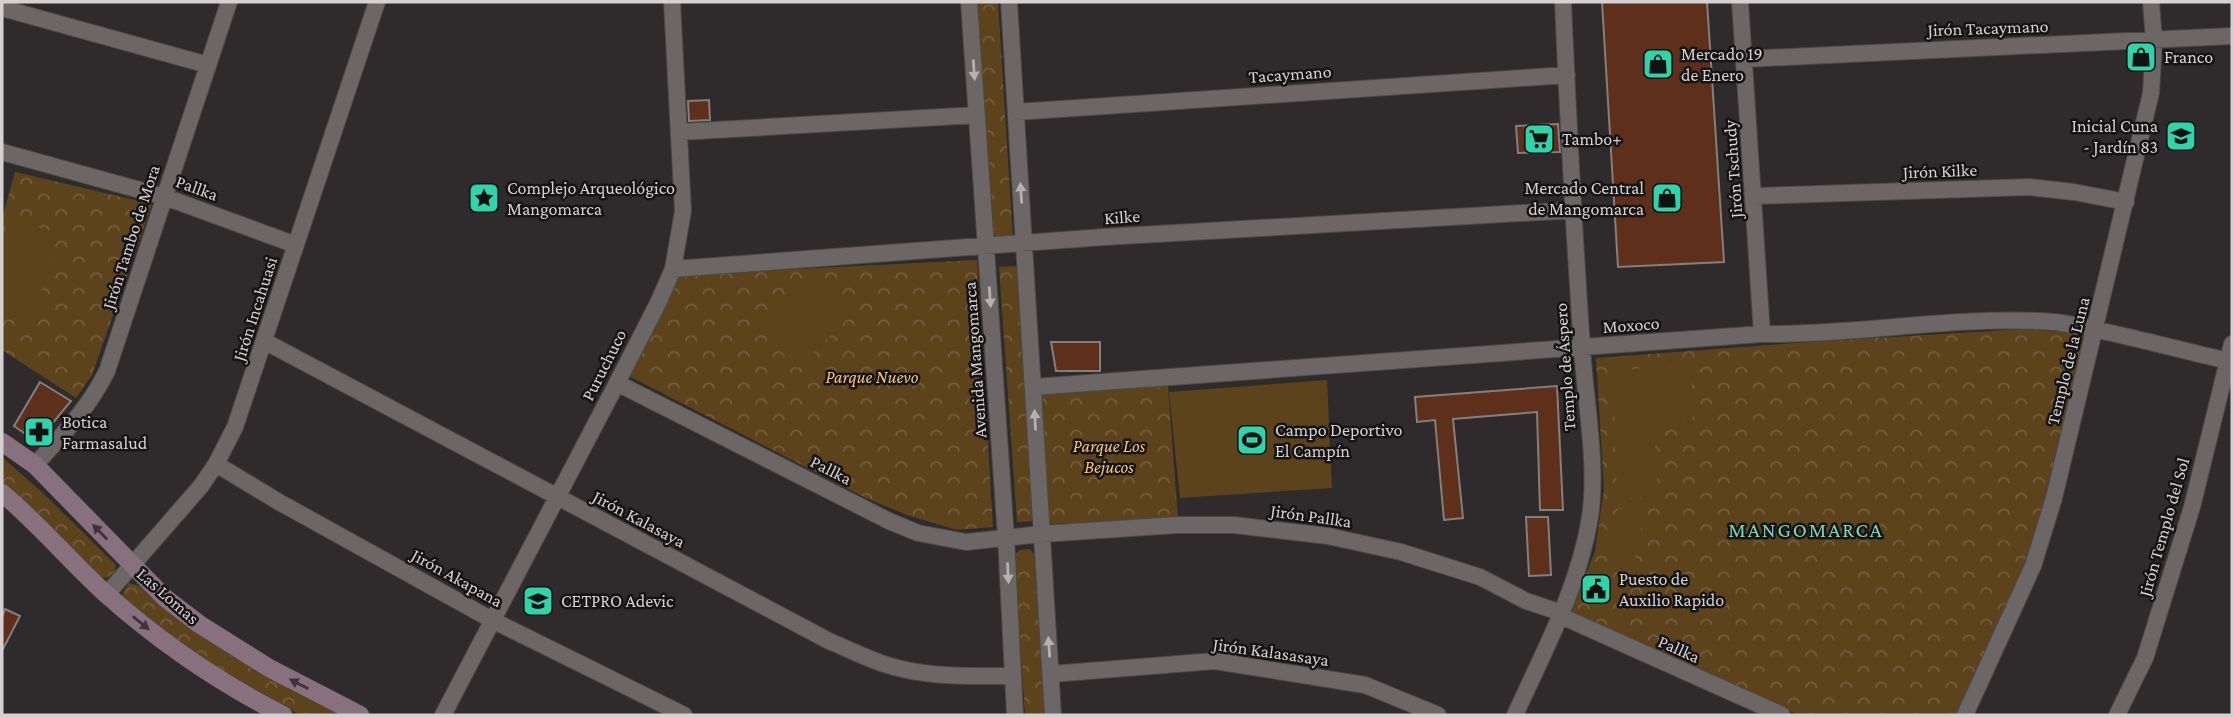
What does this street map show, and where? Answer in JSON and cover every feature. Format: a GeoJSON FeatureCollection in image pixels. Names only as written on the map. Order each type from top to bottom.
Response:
{"type":"FeatureCollection","features":[{"type":"Feature","properties":{"kind":"street","name":"Jirón Tambo de Mora"},"geometry":{"type":"LineString","coordinates":[[35,466],[80,416],[107,371],[229,2]]}},
{"type":"Feature","properties":{"kind":"street","name":"Jirón Incahuasi"},"geometry":{"type":"LineString","coordinates":[[107,594],[185,506],[216,464],[235,426],[377,2]]}},
{"type":"Feature","properties":{"kind":"street","name":"Puruchuco"},"geometry":{"type":"LineString","coordinates":[[443,715],[617,383],[673,269],[683,211],[671,2]]}},
{"type":"Feature","properties":{"kind":"street","name":"Avenida Mangomarca"},"geometry":{"type":"LineString","coordinates":[[969,2],[1006,538],[1015,715]]}},
{"type":"Feature","properties":{"kind":"street"},"geometry":{"type":"LineString","coordinates":[[1009,2],[1053,715]]}},
{"type":"Feature","properties":{"kind":"street","name":"Templo de Áspero"},"geometry":{"type":"LineString","coordinates":[[1515,715],[1561,614],[1583,555],[1591,513],[1591,466],[1581,348],[1563,2]]}},
{"type":"Feature","properties":{"kind":"street","name":"Jirón Tschudy"},"geometry":{"type":"LineString","coordinates":[[1740,2],[1762,334]]}},
{"type":"Feature","properties":{"kind":"street","name":"Templo de la Luna"},"geometry":{"type":"LineString","coordinates":[[1965,715],[2033,566],[2054,498],[2151,93],[2154,41],[2151,2]]}},
{"type":"Feature","properties":{"kind":"street"},"geometry":{"type":"LineString","coordinates":[[2,8],[208,65]]}},
{"type":"Feature","properties":{"kind":"street","name":"Jirón Tacaymano"},"geometry":{"type":"LineString","coordinates":[[1745,60],[2232,36]]}},
{"type":"Feature","properties":{"kind":"street","name":"Tacaymano"},"geometry":{"type":"LineString","coordinates":[[1016,113],[1567,75]]}},
{"type":"Feature","properties":{"kind":"street"},"geometry":{"type":"LineString","coordinates":[[679,132],[977,115]]}},
{"type":"Feature","properties":{"kind":"street","name":"Pallka"},"geometry":{"type":"LineString","coordinates":[[2,152],[165,197],[296,245]]}},
{"type":"Feature","properties":{"kind":"street","name":"Jirón Kilke"},"geometry":{"type":"LineString","coordinates":[[1754,196],[2029,187],[2126,202]]}},
{"type":"Feature","properties":{"kind":"street","name":"Kilke"},"geometry":{"type":"LineString","coordinates":[[673,269],[1132,236],[1575,210]]}},
{"type":"Feature","properties":{"kind":"street","name":"Moxoco"},"geometry":{"type":"LineString","coordinates":[[1033,387],[1762,334],[2031,321],[2096,329],[2229,368]]}},
{"type":"Feature","properties":{"kind":"street","name":"Jirón Kalasaya"},"geometry":{"type":"LineString","coordinates":[[264,341],[830,641],[873,660],[914,671],[945,675],[1013,676]]}},
{"type":"Feature","properties":{"kind":"street","name":"Jirón Templo del Sol"},"geometry":{"type":"LineString","coordinates":[[2117,715],[2145,658],[2192,507],[2229,368],[2232,344]]}},
{"type":"Feature","properties":{"kind":"street","name":"Pallka"},"geometry":{"type":"LineString","coordinates":[[617,383],[889,521],[918,533],[967,542],[1042,534]]}},
{"type":"Feature","properties":{"kind":"street","name":"Las Lomas"},"geometry":{"type":"LineString","coordinates":[[2,442],[35,466],[165,598],[209,631],[269,668],[360,715]]}},
{"type":"Feature","properties":{"kind":"street","name":"Jirón Akapana"},"geometry":{"type":"LineString","coordinates":[[216,464],[492,620],[684,715]]}},
{"type":"Feature","properties":{"kind":"street","name":"Las Lomas"},"geometry":{"type":"LineString","coordinates":[[2,493],[144,626],[185,656],[283,715]]}},
{"type":"Feature","properties":{"kind":"street","name":"Jirón Pallka"},"geometry":{"type":"LineString","coordinates":[[1042,534],[1177,525],[1234,525],[1328,536],[1401,552],[1454,569],[1561,614]]}},
{"type":"Feature","properties":{"kind":"street","name":"Pallka"},"geometry":{"type":"LineString","coordinates":[[1561,614],[1783,715]]}},
{"type":"Feature","properties":{"kind":"street","name":"Jirón Kalasasaya"},"geometry":{"type":"LineString","coordinates":[[1051,674],[1215,661],[1366,685],[1438,715]]}},
{"type":"Feature","properties":{"kind":"green space"},"geometry":{"type":"Polygon","coordinates":[[[976,2],[998,2],[1013,240],[992,239],[976,2]]]}},
{"type":"Feature","properties":{"kind":"green space"},"geometry":{"type":"Polygon","coordinates":[[[15,172],[152,204],[92,375],[76,398],[2,350],[2,219],[15,172]]]}},
{"type":"Feature","properties":{"kind":"green space"},"geometry":{"type":"Polygon","coordinates":[[[8,219],[58,233],[31,324],[2,315],[2,239],[8,219]]]}},
{"type":"Feature","properties":{"kind":"green space","name":"Parque Nuevo"},"geometry":{"type":"Polygon","coordinates":[[[977,260],[993,527],[957,530],[907,515],[864,497],[627,375],[676,275],[977,260]]]}},
{"type":"Feature","properties":{"kind":"green space"},"geometry":{"type":"Polygon","coordinates":[[[1019,266],[1034,521],[1017,522],[999,267],[1019,266]]]}},
{"type":"Feature","properties":{"kind":"green space"},"geometry":{"type":"Polygon","coordinates":[[[819,278],[852,315],[797,368],[762,332],[819,278]]]}},
{"type":"Feature","properties":{"kind":"green space"},"geometry":{"type":"Polygon","coordinates":[[[2025,329],[2086,334],[2052,491],[2024,580],[1961,715],[1799,715],[1570,615],[1595,551],[1604,489],[1596,358],[2025,329]]]}},
{"type":"Feature","properties":{"kind":"green space"},"geometry":{"type":"Polygon","coordinates":[[[1691,366],[1693,419],[1615,422],[1612,370],[1691,366]]]}},
{"type":"Feature","properties":{"kind":"green space","name":"Campo Deportivo El Campín"},"geometry":{"type":"Polygon","coordinates":[[[1327,380],[1332,488],[1180,498],[1169,392],[1327,380]]]}},
{"type":"Feature","properties":{"kind":"green space","name":"Parque Los Bejucos"},"geometry":{"type":"Polygon","coordinates":[[[1168,386],[1178,519],[1052,524],[1047,520],[1041,397],[1047,391],[1168,386]]]}},
{"type":"Feature","properties":{"kind":"green space"},"geometry":{"type":"Polygon","coordinates":[[[1654,428],[1658,497],[1618,499],[1614,430],[1654,428]]]}},
{"type":"Feature","properties":{"kind":"green space"},"geometry":{"type":"Polygon","coordinates":[[[2,457],[42,492],[116,565],[115,571],[107,578],[100,577],[2,482],[2,457]]]}},
{"type":"Feature","properties":{"kind":"green space"},"geometry":{"type":"Polygon","coordinates":[[[1618,509],[1644,515],[1633,567],[1607,562],[1618,509]]]}},
{"type":"Feature","properties":{"kind":"green space"},"geometry":{"type":"Polygon","coordinates":[[[1030,549],[1034,554],[1045,715],[1025,715],[1014,555],[1020,550],[1030,549]]]}},
{"type":"Feature","properties":{"kind":"green space"},"geometry":{"type":"Polygon","coordinates":[[[129,583],[139,586],[204,636],[345,715],[300,715],[188,651],[123,600],[122,594],[129,583]]]}},
{"type":"Feature","properties":{"kind":"building"},"geometry":{"type":"Polygon","coordinates":[[[1602,2],[1707,2],[1724,262],[1618,267],[1602,2]]]}},
{"type":"Feature","properties":{"kind":"building"},"geometry":{"type":"Polygon","coordinates":[[[709,100],[710,120],[689,121],[688,101],[709,100]]]}},
{"type":"Feature","properties":{"kind":"building","name":"Tambo+"},"geometry":{"type":"Polygon","coordinates":[[[1558,124],[1560,152],[1518,153],[1516,126],[1558,124]]]}},
{"type":"Feature","properties":{"kind":"building"},"geometry":{"type":"Polygon","coordinates":[[[1051,342],[1100,342],[1100,371],[1056,371],[1051,342]]]}},
{"type":"Feature","properties":{"kind":"building"},"geometry":{"type":"Polygon","coordinates":[[[40,382],[71,401],[37,442],[14,426],[40,382]]]}},
{"type":"Feature","properties":{"kind":"building"},"geometry":{"type":"Polygon","coordinates":[[[1557,386],[1563,510],[1540,510],[1537,412],[1453,419],[1463,518],[1444,520],[1435,420],[1417,422],[1415,397],[1557,386]]]}},
{"type":"Feature","properties":{"kind":"building"},"geometry":{"type":"Polygon","coordinates":[[[1526,517],[1548,517],[1551,575],[1529,576],[1526,517]]]}},
{"type":"Feature","properties":{"kind":"building","name":"Puesto de Auxilio Rapido"},"geometry":{"type":"Polygon","coordinates":[[[1592,576],[1607,584],[1601,597],[1587,590],[1592,576]]]}},
{"type":"Feature","properties":{"kind":"building"},"geometry":{"type":"Polygon","coordinates":[[[5,609],[20,616],[2,651],[2,617],[5,609]]]}},
{"type":"Feature","properties":{"kind":"place","name":"Franco"},"geometry":{"type":"Point","coordinates":[2141,57]}},
{"type":"Feature","properties":{"kind":"place","name":"Mercado 19 de Enero"},"geometry":{"type":"Point","coordinates":[1658,64]}},
{"type":"Feature","properties":{"kind":"place","name":"Inicial Cuna - Jardín 83"},"geometry":{"type":"Point","coordinates":[2181,136]}},
{"type":"Feature","properties":{"kind":"place","name":"Tambo+"},"geometry":{"type":"Point","coordinates":[1539,139]}},
{"type":"Feature","properties":{"kind":"place","name":"Complejo Arqueológico Mangomarca"},"geometry":{"type":"Point","coordinates":[484,198]}},
{"type":"Feature","properties":{"kind":"place","name":"Mercado Central de Mangomarca"},"geometry":{"type":"Point","coordinates":[1667,198]}},
{"type":"Feature","properties":{"kind":"place","name":"Botica Farmasalud"},"geometry":{"type":"Point","coordinates":[39,432]}},
{"type":"Feature","properties":{"kind":"place","name":"Campo Deportivo El Campín"},"geometry":{"type":"Point","coordinates":[1252,440]}},
{"type":"Feature","properties":{"kind":"place","name":"Puesto de Auxilio Rapido"},"geometry":{"type":"Point","coordinates":[1596,589]}},
{"type":"Feature","properties":{"kind":"place","name":"CETPRO Adevic"},"geometry":{"type":"Point","coordinates":[538,601]}},
{"type":"Feature","properties":{"kind":"district","name":"MANGOMARCA"},"geometry":{"type":"Point","coordinates":[1806,530]}}]}
